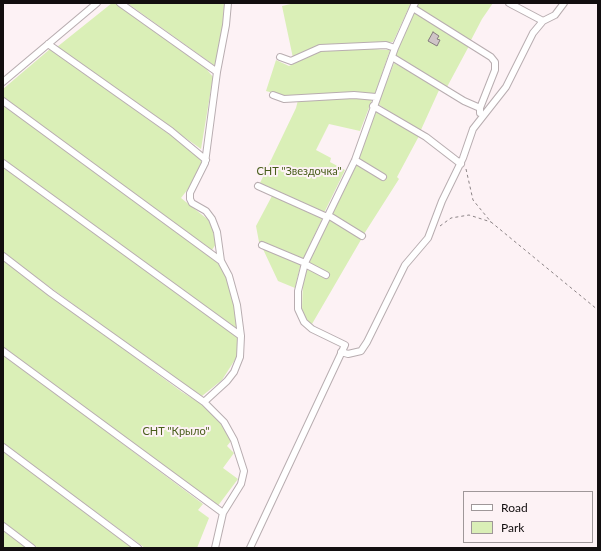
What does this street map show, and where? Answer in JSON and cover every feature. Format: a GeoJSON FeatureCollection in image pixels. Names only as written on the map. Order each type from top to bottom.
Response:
{"type":"FeatureCollection","features":[{"type":"Feature","properties":{"kind":"street"},"geometry":{"type":"LineString","coordinates":[[3,82],[96,3]]}},
{"type":"Feature","properties":{"kind":"street"},"geometry":{"type":"LineString","coordinates":[[120,3],[217,72]]}},
{"type":"Feature","properties":{"kind":"street"},"geometry":{"type":"LineString","coordinates":[[204,402],[227,381],[234,372],[240,357],[241,336],[238,312],[229,276],[221,261],[217,232],[212,219],[206,211],[192,203],[190,199],[190,193],[206,160],[217,72],[226,25],[228,3]]}},
{"type":"Feature","properties":{"kind":"street"},"geometry":{"type":"LineString","coordinates":[[509,3],[543,21]]}},
{"type":"Feature","properties":{"kind":"street"},"geometry":{"type":"LineString","coordinates":[[341,352],[348,354],[361,351],[367,342],[405,265],[428,238],[442,201],[462,161],[473,129],[506,87],[533,33],[543,21],[555,15],[564,3]]}},
{"type":"Feature","properties":{"kind":"street"},"geometry":{"type":"LineString","coordinates":[[250,548],[345,345],[312,329],[299,314],[297,296],[305,263],[355,160],[376,97],[414,5],[494,60],[496,70],[480,108],[480,120]]}},
{"type":"Feature","properties":{"kind":"street"},"geometry":{"type":"LineString","coordinates":[[48,44],[171,131],[206,160]]}},
{"type":"Feature","properties":{"kind":"street"},"geometry":{"type":"LineString","coordinates":[[280,56],[291,61],[320,48],[386,45],[395,48]]}},
{"type":"Feature","properties":{"kind":"street"},"geometry":{"type":"LineString","coordinates":[[392,57],[464,101],[480,108]]}},
{"type":"Feature","properties":{"kind":"street"},"geometry":{"type":"LineString","coordinates":[[273,95],[284,99],[354,95],[376,97]]}},
{"type":"Feature","properties":{"kind":"street"},"geometry":{"type":"LineString","coordinates":[[3,101],[221,261]]}},
{"type":"Feature","properties":{"kind":"street"},"geometry":{"type":"LineString","coordinates":[[373,106],[426,137],[462,161]]}},
{"type":"Feature","properties":{"kind":"street"},"geometry":{"type":"LineString","coordinates":[[355,160],[383,177]]}},
{"type":"Feature","properties":{"kind":"street"},"geometry":{"type":"LineString","coordinates":[[3,163],[241,336]]}},
{"type":"Feature","properties":{"kind":"street"},"geometry":{"type":"LineString","coordinates":[[258,186],[327,216],[362,236]]}},
{"type":"Feature","properties":{"kind":"street"},"geometry":{"type":"LineString","coordinates":[[262,245],[305,263],[326,275]]}},
{"type":"Feature","properties":{"kind":"street"},"geometry":{"type":"LineString","coordinates":[[3,256],[51,293],[204,402],[224,422],[234,440],[244,466],[244,476],[241,484],[223,513],[215,548]]}},
{"type":"Feature","properties":{"kind":"street"},"geometry":{"type":"LineString","coordinates":[[3,351],[223,513]]}},
{"type":"Feature","properties":{"kind":"street"},"geometry":{"type":"LineString","coordinates":[[3,446],[138,548]]}},
{"type":"Feature","properties":{"kind":"street"},"geometry":{"type":"LineString","coordinates":[[3,526],[32,548]]}},
{"type":"Feature","properties":{"kind":"path"},"geometry":{"type":"LineString","coordinates":[[462,161],[473,200],[491,222],[598,310]]}},
{"type":"Feature","properties":{"kind":"path"},"geometry":{"type":"LineString","coordinates":[[430,233],[451,218],[469,215],[491,222]]}},
{"type":"Feature","properties":{"kind":"green space"},"geometry":{"type":"Polygon","coordinates":[[[112,3],[117,3],[204,66],[213,77],[201,149],[57,47],[112,3]]]}},
{"type":"Feature","properties":{"kind":"green space"},"geometry":{"type":"Polygon","coordinates":[[[127,3],[224,3],[223,26],[215,66],[127,3]]]}},
{"type":"Feature","properties":{"kind":"green space"},"geometry":{"type":"Polygon","coordinates":[[[295,3],[411,3],[393,42],[319,46],[310,49],[310,52],[293,58],[282,6],[295,3]]]}},
{"type":"Feature","properties":{"kind":"green space"},"geometry":{"type":"Polygon","coordinates":[[[418,3],[493,3],[482,19],[470,42],[416,8],[418,3]]]}},
{"type":"Feature","properties":{"kind":"green space"},"geometry":{"type":"Polygon","coordinates":[[[414,12],[469,46],[447,87],[395,56],[414,12]]]}},
{"type":"Feature","properties":{"kind":"green space"},"geometry":{"type":"Polygon","coordinates":[[[355,48],[390,50],[375,94],[284,96],[266,91],[276,60],[289,66],[322,50],[355,48]]]}},
{"type":"Feature","properties":{"kind":"green space"},"geometry":{"type":"Polygon","coordinates":[[[50,49],[201,157],[201,166],[181,198],[211,222],[216,244],[212,250],[20,112],[3,97],[3,89],[50,49]]]}},
{"type":"Feature","properties":{"kind":"green space"},"geometry":{"type":"Polygon","coordinates":[[[394,63],[440,88],[420,132],[378,104],[394,63]]]}},
{"type":"Feature","properties":{"kind":"green space","name":"СНТ \"Звездочка\""},"geometry":{"type":"Polygon","coordinates":[[[356,97],[372,100],[360,131],[329,124],[316,150],[331,158],[330,162],[345,170],[324,213],[260,183],[296,108],[298,100],[356,97]]]}},
{"type":"Feature","properties":{"kind":"green space"},"geometry":{"type":"Polygon","coordinates":[[[3,105],[219,262],[225,273],[237,315],[237,329],[3,160],[3,105]]]}},
{"type":"Feature","properties":{"kind":"green space","name":"СНТ \"Звездочка\""},"geometry":{"type":"Polygon","coordinates":[[[375,110],[419,136],[397,177],[399,179],[364,234],[332,215],[357,164],[375,110]]]}},
{"type":"Feature","properties":{"kind":"green space","name":"СНТ \"Крыло\""},"geometry":{"type":"Polygon","coordinates":[[[3,165],[234,333],[239,340],[238,355],[222,380],[202,396],[166,372],[3,253],[3,165]]]}},
{"type":"Feature","properties":{"kind":"green space","name":"СНТ \"Звездочка\""},"geometry":{"type":"Polygon","coordinates":[[[273,194],[323,217],[303,260],[259,242],[256,226],[273,194]]]}},
{"type":"Feature","properties":{"kind":"green space"},"geometry":{"type":"Polygon","coordinates":[[[330,219],[362,238],[312,324],[304,320],[302,310],[303,279],[318,240],[330,219]]]}},
{"type":"Feature","properties":{"kind":"green space"},"geometry":{"type":"Polygon","coordinates":[[[262,247],[301,263],[295,288],[278,281],[262,247]]]}},
{"type":"Feature","properties":{"kind":"green space","name":"СНТ \"Крыло\""},"geometry":{"type":"Polygon","coordinates":[[[3,260],[182,392],[200,403],[219,421],[231,441],[227,446],[234,453],[223,468],[238,479],[217,507],[3,347],[3,260]]]}},
{"type":"Feature","properties":{"kind":"green space","name":"СНТ \"Крыло\""},"geometry":{"type":"Polygon","coordinates":[[[3,354],[203,504],[198,510],[209,518],[197,548],[145,548],[3,444],[3,354]]]}},
{"type":"Feature","properties":{"kind":"green space"},"geometry":{"type":"Polygon","coordinates":[[[3,449],[135,548],[38,548],[3,523],[3,449]]]}},
{"type":"Feature","properties":{"kind":"green space"},"geometry":{"type":"Polygon","coordinates":[[[3,531],[27,548],[3,548],[3,531]]]}},
{"type":"Feature","properties":{"kind":"building"},"geometry":{"type":"Polygon","coordinates":[[[433,32],[439,36],[437,39],[440,40],[437,46],[428,41],[433,32]]]}}]}
